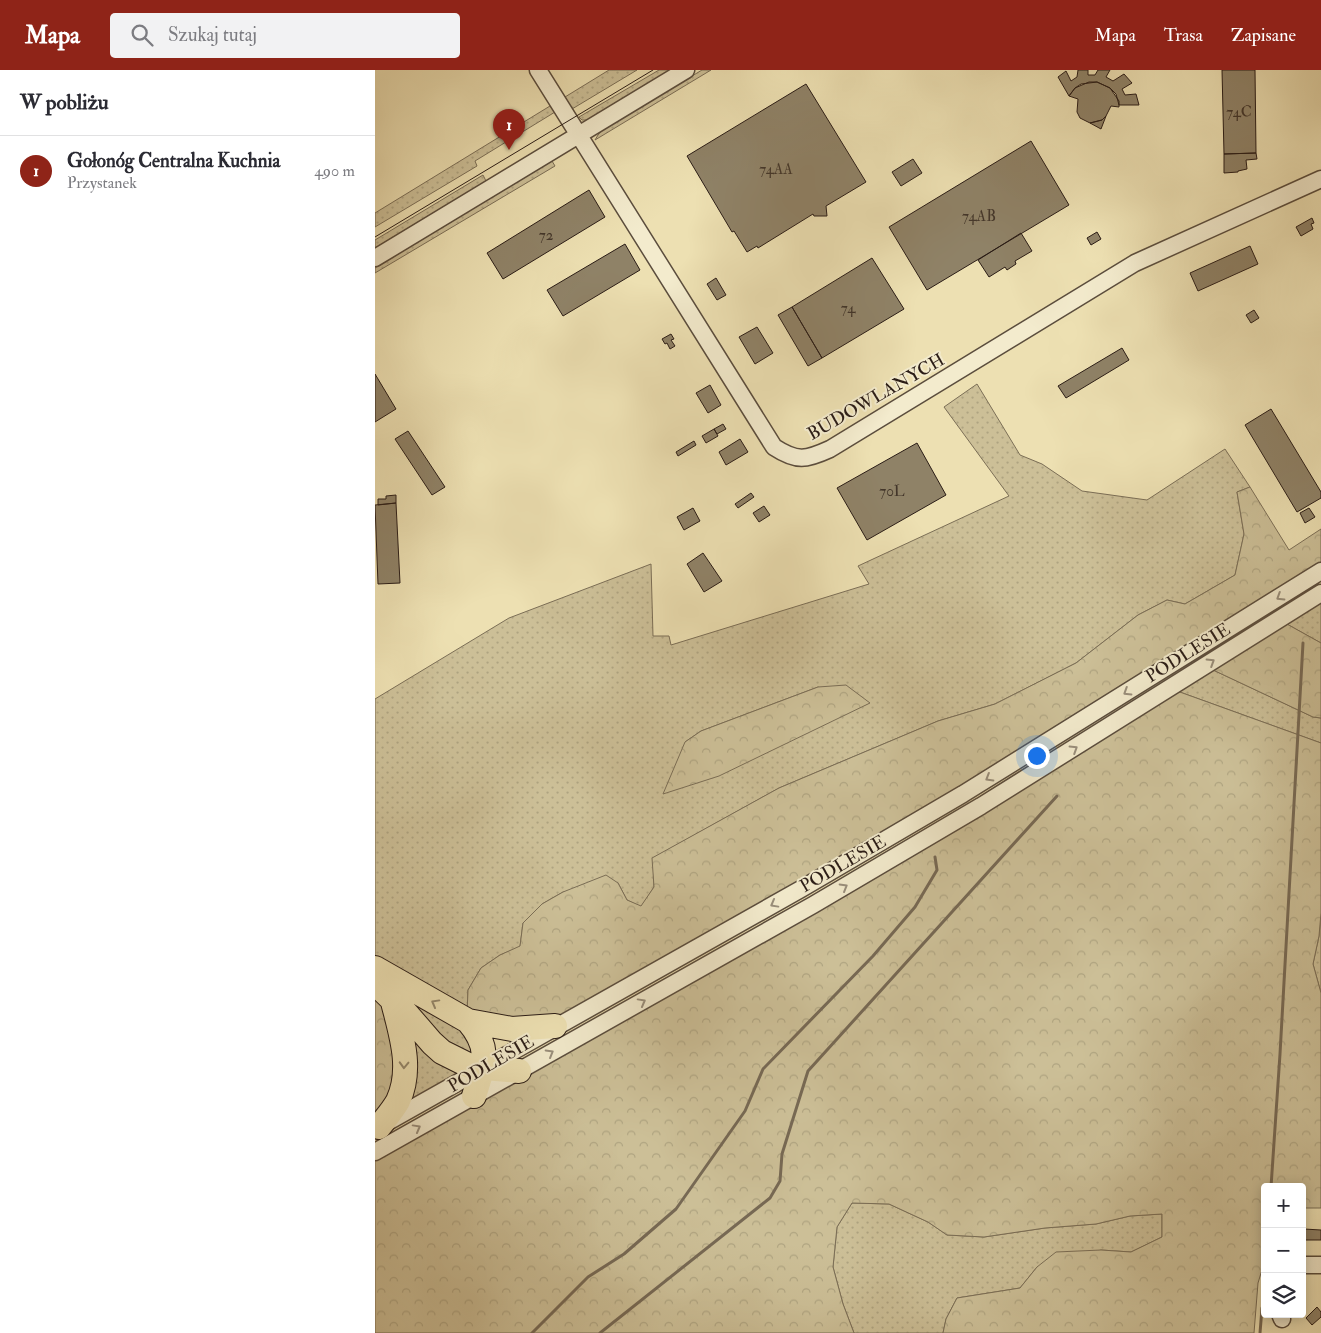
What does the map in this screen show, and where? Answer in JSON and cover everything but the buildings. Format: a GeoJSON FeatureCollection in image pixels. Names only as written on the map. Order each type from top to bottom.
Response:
{"type":"FeatureCollection","features":[{"type":"Feature","properties":{"kind":"highway"},"geometry":{"type":"LineString","coordinates":[[375,968],[467,1021],[476,1031],[485,1059],[474,1096]]}},
{"type":"Feature","properties":{"kind":"highway"},"geometry":{"type":"LineString","coordinates":[[375,984],[406,1013],[442,1052],[472,1067],[519,1071]]}},
{"type":"Feature","properties":{"kind":"highway"},"geometry":{"type":"LineString","coordinates":[[377,1128],[397,1101],[404,1078],[404,1046],[392,1000]]}},
{"type":"Feature","properties":{"kind":"highway"},"geometry":{"type":"LineString","coordinates":[[467,1021],[512,1029],[555,1026]]}},
{"type":"Feature","properties":{"kind":"street","name":"BUDOWLANYCH"},"geometry":{"type":"LineString","coordinates":[[539,70],[774,447],[786,455],[800,459],[812,458],[829,449],[1135,263],[1321,179]]}},
{"type":"Feature","properties":{"kind":"street"},"geometry":{"type":"LineString","coordinates":[[375,258],[686,70]]}},
{"type":"Feature","properties":{"kind":"street","name":"PODLESIE"},"geometry":{"type":"LineString","coordinates":[[377,1128],[801,889],[963,794],[1321,571]]}},
{"type":"Feature","properties":{"kind":"street","name":"PODLESIE"},"geometry":{"type":"LineString","coordinates":[[375,1152],[813,905],[981,806],[1321,593]]}},
{"type":"Feature","properties":{"kind":"street"},"geometry":{"type":"LineString","coordinates":[[1306,1265],[1321,1265]]}},
{"type":"Feature","properties":{"kind":"green space"},"geometry":{"type":"Polygon","coordinates":[[[609,70],[637,70],[572,109],[565,97],[609,70]]]}},
{"type":"Feature","properties":{"kind":"green space"},"geometry":{"type":"Polygon","coordinates":[[[659,70],[670,70],[587,120],[582,120],[579,117],[659,70]]]}},
{"type":"Feature","properties":{"kind":"green space"},"geometry":{"type":"Polygon","coordinates":[[[702,70],[711,70],[595,140],[602,130],[702,70]]]}},
{"type":"Feature","properties":{"kind":"green space"},"geometry":{"type":"Polygon","coordinates":[[[550,106],[555,112],[475,161],[477,166],[375,227],[375,213],[550,106]]]}},
{"type":"Feature","properties":{"kind":"green space"},"geometry":{"type":"Polygon","coordinates":[[[552,161],[555,166],[375,273],[375,268],[552,161]]]}},
{"type":"Feature","properties":{"kind":"green space"},"geometry":{"type":"Polygon","coordinates":[[[483,175],[486,181],[375,248],[375,240],[483,175]]]}},
{"type":"Feature","properties":{"kind":"green space"},"geometry":{"type":"Polygon","coordinates":[[[977,384],[1020,455],[1042,464],[1082,491],[1147,500],[1225,449],[1250,487],[1237,492],[1244,534],[1235,575],[1185,604],[1167,600],[1138,615],[1076,663],[995,704],[938,721],[779,788],[653,858],[654,887],[641,907],[627,900],[618,883],[563,892],[542,904],[523,923],[520,947],[500,955],[481,968],[468,990],[467,1014],[375,960],[375,699],[509,618],[651,564],[653,636],[669,636],[671,645],[869,584],[858,566],[1009,496],[944,407],[977,384]],[[818,687],[701,731],[685,742],[839,717],[869,703],[818,687]]]}},
{"type":"Feature","properties":{"kind":"green space"},"geometry":{"type":"Polygon","coordinates":[[[1250,487],[1289,550],[1321,529],[1321,562],[972,781],[566,1015],[547,1021],[467,1014],[468,990],[481,968],[500,955],[520,946],[523,923],[542,904],[563,892],[606,875],[618,883],[627,900],[641,906],[654,887],[652,858],[779,788],[938,721],[995,704],[1076,663],[1138,615],[1167,600],[1185,604],[1235,575],[1244,534],[1237,492],[1250,487]]]}},
{"type":"Feature","properties":{"kind":"green space"},"geometry":{"type":"Polygon","coordinates":[[[1321,601],[1321,643],[1285,623],[1321,601]]]}},
{"type":"Feature","properties":{"kind":"green space"},"geometry":{"type":"Polygon","coordinates":[[[1285,623],[1321,643],[1321,718],[1313,717],[1211,669],[1285,623]]]}},
{"type":"Feature","properties":{"kind":"green space"},"geometry":{"type":"Polygon","coordinates":[[[1211,669],[1313,717],[1321,718],[1321,743],[1177,691],[1211,669]]]}},
{"type":"Feature","properties":{"kind":"green space"},"geometry":{"type":"Polygon","coordinates":[[[846,685],[870,703],[719,776],[663,794],[685,742],[701,731],[818,687],[846,685]]]}},
{"type":"Feature","properties":{"kind":"green space"},"geometry":{"type":"Polygon","coordinates":[[[1177,691],[1321,743],[1321,913],[1319,936],[1313,964],[1321,993],[1321,1208],[1306,1208],[1306,1183],[1261,1183],[1261,1273],[1258,1283],[1254,1333],[943,1333],[946,1319],[957,1298],[1020,1288],[1037,1267],[1056,1252],[1101,1250],[1131,1252],[1162,1237],[1162,1214],[1130,1216],[1096,1224],[1045,1228],[984,1237],[947,1235],[928,1222],[889,1204],[852,1203],[837,1227],[833,1267],[843,1304],[854,1333],[375,1333],[375,1160],[1177,691]]]}},
{"type":"Feature","properties":{"kind":"green space"},"geometry":{"type":"Polygon","coordinates":[[[1321,913],[1321,993],[1313,964],[1319,936],[1321,913]]]}},
{"type":"Feature","properties":{"kind":"green space"},"geometry":{"type":"Polygon","coordinates":[[[409,993],[461,1024],[479,1061],[461,1057],[416,1017],[409,993]]]}},
{"type":"Feature","properties":{"kind":"green space"},"geometry":{"type":"Polygon","coordinates":[[[375,998],[383,1007],[387,1016],[392,1041],[393,1068],[391,1105],[375,1120],[375,998]]]}},
{"type":"Feature","properties":{"kind":"green space"},"geometry":{"type":"Polygon","coordinates":[[[406,1033],[467,1070],[399,1108],[406,1033]]]}},
{"type":"Feature","properties":{"kind":"green space"},"geometry":{"type":"Polygon","coordinates":[[[852,1203],[889,1204],[928,1222],[947,1235],[984,1237],[1045,1228],[1096,1224],[1130,1216],[1162,1214],[1162,1237],[1131,1252],[1101,1250],[1037,1267],[1020,1288],[957,1298],[946,1319],[943,1333],[854,1333],[843,1304],[833,1267],[837,1227],[852,1203]]]}},
{"type":"Feature","properties":{"kind":"waterway"},"geometry":{"type":"LineString","coordinates":[[1271,1183],[1303,643]]}},
{"type":"Feature","properties":{"kind":"waterway"},"geometry":{"type":"LineString","coordinates":[[600,1333],[770,1198],[780,1181],[782,1154],[808,1071],[1057,796]]}},
{"type":"Feature","properties":{"kind":"waterway"},"geometry":{"type":"LineString","coordinates":[[532,1333],[588,1277],[624,1254],[676,1209],[745,1111],[763,1069],[873,956],[915,907],[937,870],[935,857]]}},
{"type":"Feature","properties":{"kind":"waterway"},"geometry":{"type":"LineString","coordinates":[[1260,1333],[1261,1318]]}},
{"type":"Feature","properties":{"kind":"tram line"},"geometry":{"type":"LineString","coordinates":[[375,237],[653,70]]}},
{"type":"Feature","properties":{"kind":"place","name":"Gołonóg Centralna Kuchnia"},"geometry":{"type":"Point","coordinates":[509,150]}}]}
